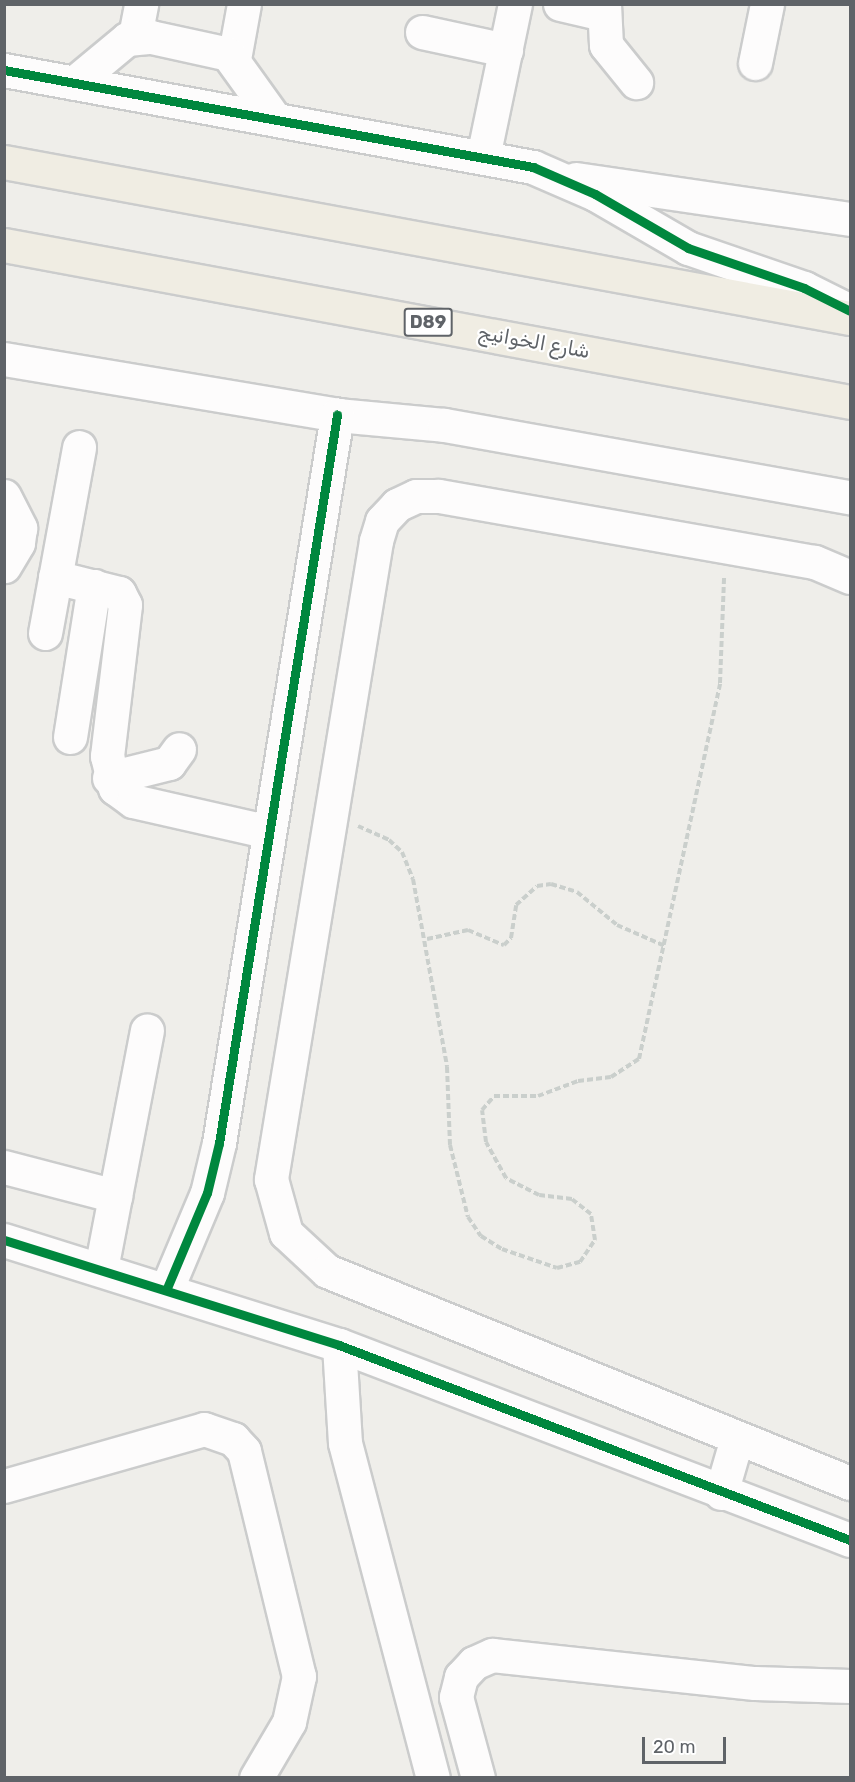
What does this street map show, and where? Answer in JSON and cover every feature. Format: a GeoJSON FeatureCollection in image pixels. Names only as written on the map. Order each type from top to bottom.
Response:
{"type":"FeatureCollection","features":[{"type":"Feature","properties":{"kind":"highway"},"geometry":{"type":"LineString","coordinates":[[4,162],[850,318]]}},
{"type":"Feature","properties":{"kind":"highway","name":"شارع الخوانيج"},"geometry":{"type":"LineString","coordinates":[[4,245],[850,402]]}},
{"type":"Feature","properties":{"kind":"street"},"geometry":{"type":"LineString","coordinates":[[74,83],[135,36],[141,4]]}},
{"type":"Feature","properties":{"kind":"street"},"geometry":{"type":"LineString","coordinates":[[234,59],[244,4]]}},
{"type":"Feature","properties":{"kind":"street"},"geometry":{"type":"LineString","coordinates":[[483,157],[515,4]]}},
{"type":"Feature","properties":{"kind":"street"},"geometry":{"type":"LineString","coordinates":[[560,4],[604,9],[613,60],[636,82]]}},
{"type":"Feature","properties":{"kind":"street"},"geometry":{"type":"LineString","coordinates":[[755,63],[766,4]]}},
{"type":"Feature","properties":{"kind":"street"},"geometry":{"type":"LineString","coordinates":[[422,32],[506,50]]}},
{"type":"Feature","properties":{"kind":"street"},"geometry":{"type":"LineString","coordinates":[[135,36],[214,49],[234,59],[274,118]]}},
{"type":"Feature","properties":{"kind":"street"},"geometry":{"type":"LineString","coordinates":[[4,70],[483,157],[565,178],[850,219]]}},
{"type":"Feature","properties":{"kind":"street"},"geometry":{"type":"LineString","coordinates":[[565,178],[688,248],[804,288],[850,311]]}},
{"type":"Feature","properties":{"kind":"street"},"geometry":{"type":"LineString","coordinates":[[4,359],[337,415],[444,425],[850,497]]}},
{"type":"Feature","properties":{"kind":"street"},"geometry":{"type":"LineString","coordinates":[[167,1288],[207,1193],[219,1143],[337,415]]}},
{"type":"Feature","properties":{"kind":"street"},"geometry":{"type":"LineString","coordinates":[[45,633],[80,447]]}},
{"type":"Feature","properties":{"kind":"street"},"geometry":{"type":"LineString","coordinates":[[4,496],[16,512],[11,555],[58,563],[94,586],[119,593],[125,605],[107,756],[109,778],[133,801],[269,832]]}},
{"type":"Feature","properties":{"kind":"street"},"geometry":{"type":"LineString","coordinates":[[850,577],[814,562],[438,496],[416,496],[397,505],[382,521],[376,542],[271,1179],[286,1233],[304,1255],[354,1284],[850,1483]]}},
{"type":"Feature","properties":{"kind":"street"},"geometry":{"type":"LineString","coordinates":[[70,737],[94,586]]}},
{"type":"Feature","properties":{"kind":"street"},"geometry":{"type":"LineString","coordinates":[[109,778],[170,764],[179,749]]}},
{"type":"Feature","properties":{"kind":"street"},"geometry":{"type":"LineString","coordinates":[[101,1269],[147,1030]]}},
{"type":"Feature","properties":{"kind":"street"},"geometry":{"type":"LineString","coordinates":[[4,1167],[115,1196]]}},
{"type":"Feature","properties":{"kind":"street"},"geometry":{"type":"LineString","coordinates":[[4,1240],[167,1288],[339,1345],[850,1540]]}},
{"type":"Feature","properties":{"kind":"street"},"geometry":{"type":"LineString","coordinates":[[339,1345],[345,1443],[433,1778]]}},
{"type":"Feature","properties":{"kind":"street"},"geometry":{"type":"LineString","coordinates":[[4,1486],[204,1430],[233,1439],[244,1451],[300,1676],[289,1722],[256,1778]]}},
{"type":"Feature","properties":{"kind":"street"},"geometry":{"type":"LineString","coordinates":[[722,1493],[737,1438]]}},
{"type":"Feature","properties":{"kind":"street"},"geometry":{"type":"LineString","coordinates":[[478,1778],[456,1697],[461,1677],[474,1663],[492,1655],[755,1683],[850,1686]]}},
{"type":"Feature","properties":{"kind":"path"},"geometry":{"type":"LineString","coordinates":[[331,818],[372,831],[402,852],[427,939],[430,993],[449,1084],[450,1145],[468,1217],[491,1244],[556,1268],[569,1267],[590,1252],[596,1233],[591,1214],[572,1199],[539,1196],[506,1178],[486,1142],[482,1110],[494,1096],[538,1096],[570,1083],[627,1071],[644,1043],[720,683],[726,547]]}},
{"type":"Feature","properties":{"kind":"path"},"geometry":{"type":"LineString","coordinates":[[427,939],[468,930],[504,945],[511,938],[516,904],[537,886],[551,884],[577,892],[617,925],[665,946]]}},
{"type":"Feature","properties":{"kind":"cycle path"},"geometry":{"type":"LineString","coordinates":[[4,70],[533,167],[595,194],[688,248],[804,288],[850,311]]}},
{"type":"Feature","properties":{"kind":"cycle path"},"geometry":{"type":"LineString","coordinates":[[167,1288],[207,1193],[219,1143],[337,415]]}},
{"type":"Feature","properties":{"kind":"cycle path"},"geometry":{"type":"LineString","coordinates":[[4,1240],[339,1345],[850,1540]]}}]}
